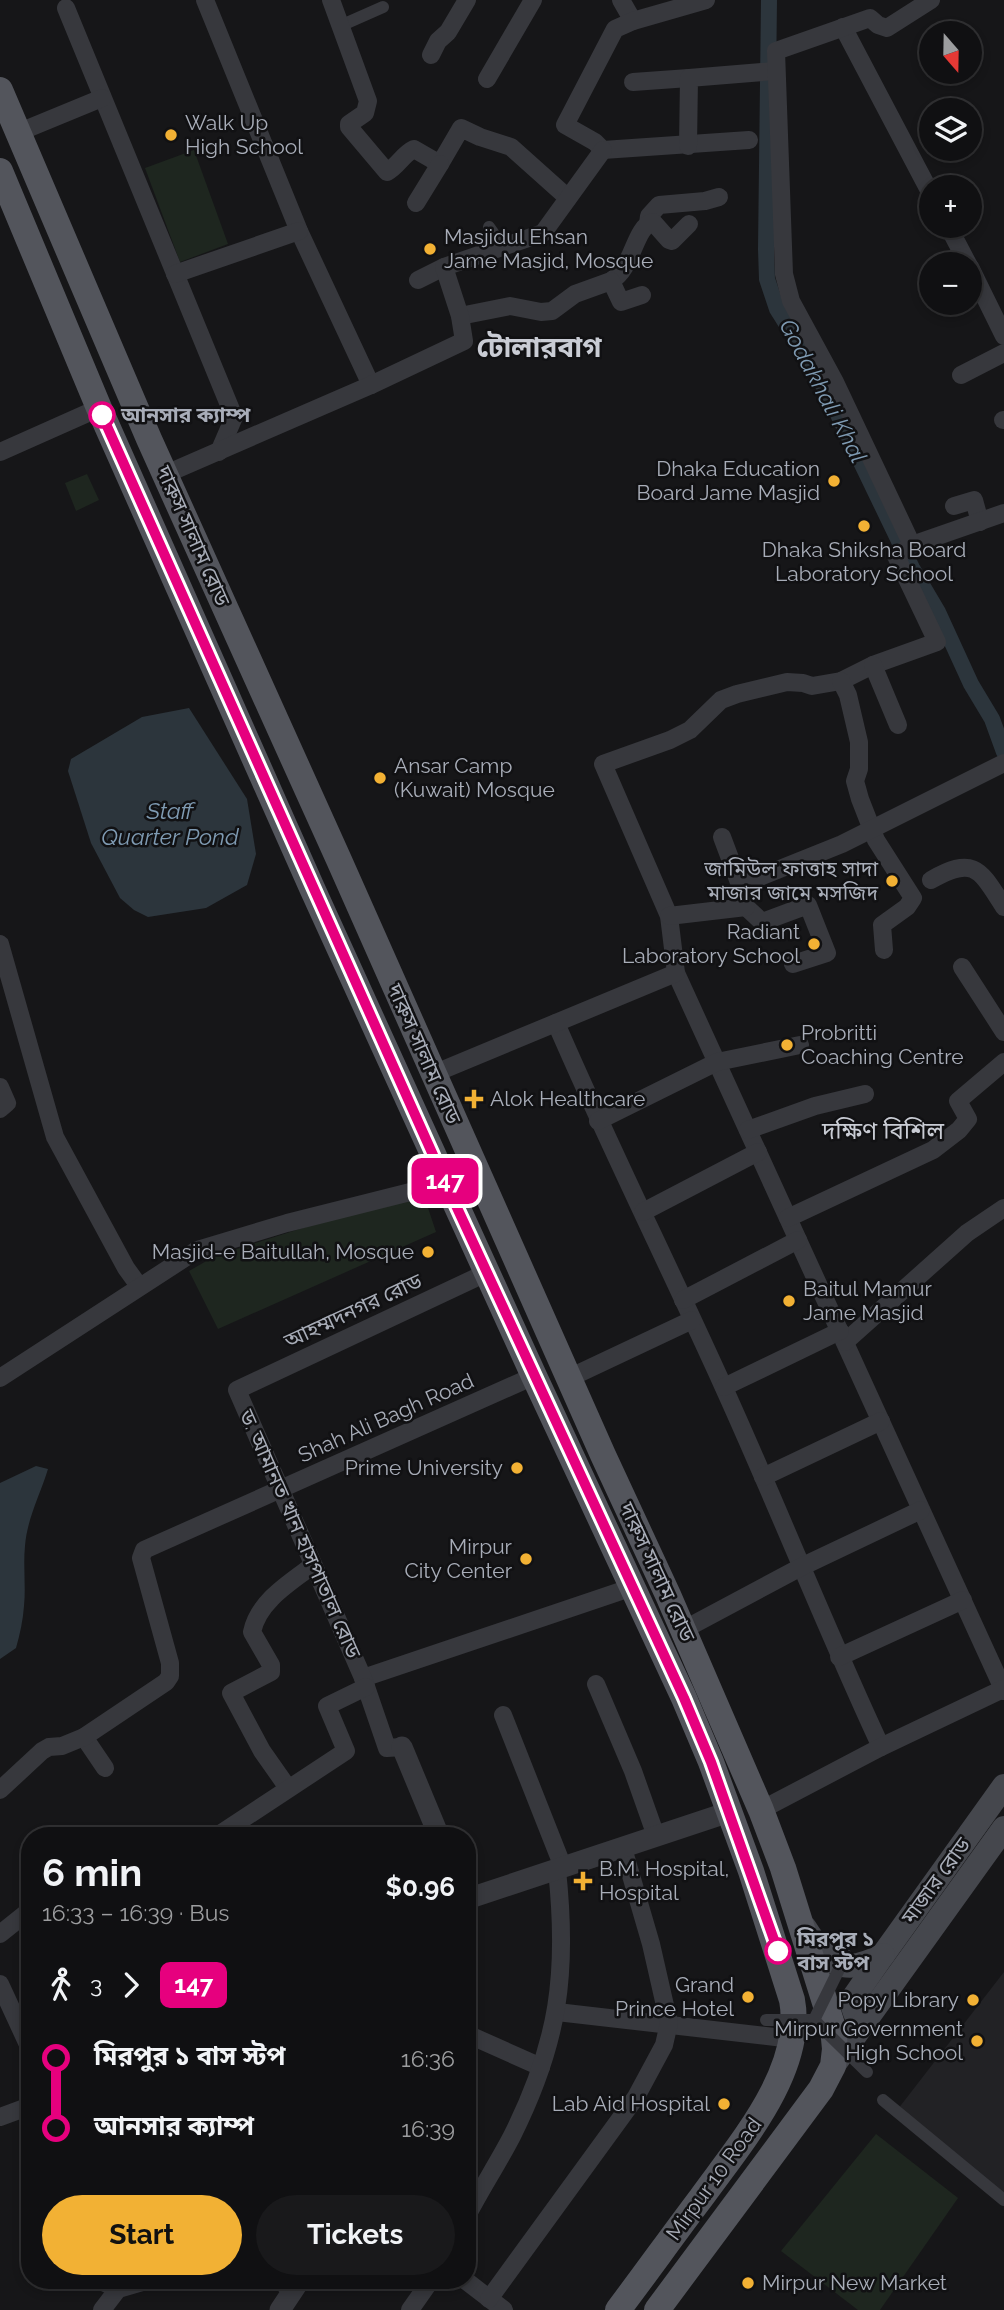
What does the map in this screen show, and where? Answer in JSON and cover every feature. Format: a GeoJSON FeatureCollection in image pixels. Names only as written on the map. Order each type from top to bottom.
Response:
{"type":"FeatureCollection","features":[{"type":"Feature","properties":{"kind":"main road","name":"দারুস সালাম রোড"},"geometry":{"type":"LineString","coordinates":[[0,90],[166,474],[761,1810],[833,2028],[833,2066]]}},
{"type":"Feature","properties":{"kind":"main road","name":"দারুস সালাম রোড"},"geometry":{"type":"LineString","coordinates":[[0,171],[99,408],[446,1184],[711,1762],[771,1926],[792,2000],[795,2018],[792,2039]]}},
{"type":"Feature","properties":{"kind":"main road"},"geometry":{"type":"LineString","coordinates":[[538,1383],[566,1370]]}},
{"type":"Feature","properties":{"kind":"main road","name":"মাজার রোড"},"geometry":{"type":"LineString","coordinates":[[868,2015],[855,2013],[851,2001],[883,1955],[996,1815],[1004,1786]]}},
{"type":"Feature","properties":{"kind":"main road","name":"মাজার রোড"},"geometry":{"type":"LineString","coordinates":[[833,2066],[1004,1828]]}},
{"type":"Feature","properties":{"kind":"main road"},"geometry":{"type":"LineString","coordinates":[[799,1919],[832,1961],[854,1967],[883,1955]]}},
{"type":"Feature","properties":{"kind":"main road","name":"Mirpur 10 Road"},"geometry":{"type":"LineString","coordinates":[[618,2310],[767,2105],[792,2039]]}},
{"type":"Feature","properties":{"kind":"main road","name":"Mirpur 10 Road"},"geometry":{"type":"LineString","coordinates":[[657,2310],[821,2089],[833,2066]]}},
{"type":"Feature","properties":{"kind":"street"},"geometry":{"type":"LineString","coordinates":[[205,0],[299,231],[371,385]]}},
{"type":"Feature","properties":{"kind":"street"},"geometry":{"type":"LineString","coordinates":[[331,0],[368,102],[365,113],[349,124],[350,129],[387,172],[396,168],[414,149],[440,164]]}},
{"type":"Feature","properties":{"kind":"street"},"geometry":{"type":"LineString","coordinates":[[431,55],[467,0]]}},
{"type":"Feature","properties":{"kind":"street"},"geometry":{"type":"LineString","coordinates":[[487,79],[533,0]]}},
{"type":"Feature","properties":{"kind":"street"},"geometry":{"type":"LineString","coordinates":[[621,0],[633,21]]}},
{"type":"Feature","properties":{"kind":"street"},"geometry":{"type":"LineString","coordinates":[[706,0],[633,21],[615,29],[565,125],[595,142],[603,150],[749,140]]}},
{"type":"Feature","properties":{"kind":"street"},"geometry":{"type":"LineString","coordinates":[[761,1810],[881,1747],[1003,1690],[676,973],[669,916],[603,764],[690,730],[721,700],[737,694],[786,682],[812,686],[841,681],[937,642],[906,549],[835,382],[791,301],[782,262],[780,129],[767,72],[776,51],[870,18],[887,28],[931,0]]}},
{"type":"Feature","properties":{"kind":"street"},"geometry":{"type":"LineString","coordinates":[[340,26],[383,7]]}},
{"type":"Feature","properties":{"kind":"street"},"geometry":{"type":"LineString","coordinates":[[66,8],[234,417],[219,452]]}},
{"type":"Feature","properties":{"kind":"street"},"geometry":{"type":"LineString","coordinates":[[843,27],[921,175]]}},
{"type":"Feature","properties":{"kind":"street"},"geometry":{"type":"LineString","coordinates":[[633,82],[767,72]]}},
{"type":"Feature","properties":{"kind":"street"},"geometry":{"type":"LineString","coordinates":[[688,146],[689,78]]}},
{"type":"Feature","properties":{"kind":"street"},"geometry":{"type":"LineString","coordinates":[[18,133],[102,97]]}},
{"type":"Feature","properties":{"kind":"street"},"geometry":{"type":"LineString","coordinates":[[416,203],[461,128],[510,146],[568,198]]}},
{"type":"Feature","properties":{"kind":"street"},"geometry":{"type":"LineString","coordinates":[[418,280],[444,267],[543,233],[603,150]]}},
{"type":"Feature","properties":{"kind":"street"},"geometry":{"type":"LineString","coordinates":[[460,316],[510,306],[541,312],[551,311],[575,294],[611,281],[621,274],[648,224],[649,216],[659,205],[705,201],[719,197]]}},
{"type":"Feature","properties":{"kind":"street"},"geometry":{"type":"LineString","coordinates":[[648,224],[653,222],[672,241],[689,224]]}},
{"type":"Feature","properties":{"kind":"street"},"geometry":{"type":"LineString","coordinates":[[489,227],[503,247]]}},
{"type":"Feature","properties":{"kind":"street"},"geometry":{"type":"LineString","coordinates":[[175,274],[299,231]]}},
{"type":"Feature","properties":{"kind":"street"},"geometry":{"type":"LineString","coordinates":[[166,474],[371,385],[464,341],[460,316],[444,267]]}},
{"type":"Feature","properties":{"kind":"street"},"geometry":{"type":"LineString","coordinates":[[611,281],[621,302],[642,295]]}},
{"type":"Feature","properties":{"kind":"street"},"geometry":{"type":"LineString","coordinates":[[982,292],[1004,336]]}},
{"type":"Feature","properties":{"kind":"street"},"geometry":{"type":"LineString","coordinates":[[961,375],[1004,354]]}},
{"type":"Feature","properties":{"kind":"street"},"geometry":{"type":"LineString","coordinates":[[0,452],[99,408]]}},
{"type":"Feature","properties":{"kind":"street"},"geometry":{"type":"LineString","coordinates":[[954,506],[974,500],[980,523]]}},
{"type":"Feature","properties":{"kind":"street"},"geometry":{"type":"LineString","coordinates":[[906,549],[1004,513]]}},
{"type":"Feature","properties":{"kind":"street"},"geometry":{"type":"LineString","coordinates":[[873,666],[898,725]]}},
{"type":"Feature","properties":{"kind":"street"},"geometry":{"type":"LineString","coordinates":[[841,681],[848,695],[859,742],[859,769],[855,781],[871,829],[913,898],[907,907],[884,922],[884,950]]}},
{"type":"Feature","properties":{"kind":"street"},"geometry":{"type":"LineString","coordinates":[[740,886],[871,829],[1004,763]]}},
{"type":"Feature","properties":{"kind":"street"},"geometry":{"type":"LineString","coordinates":[[722,838],[746,907],[762,922],[808,905],[827,953],[793,964]]}},
{"type":"Feature","properties":{"kind":"street"},"geometry":{"type":"LineString","coordinates":[[931,880],[960,866],[971,867],[986,879],[1004,907]]}},
{"type":"Feature","properties":{"kind":"street"},"geometry":{"type":"LineString","coordinates":[[669,916],[746,907]]}},
{"type":"Feature","properties":{"kind":"street"},"geometry":{"type":"LineString","coordinates":[[0,944],[55,1137],[126,1268],[139,1286]]}},
{"type":"Feature","properties":{"kind":"street"},"geometry":{"type":"LineString","coordinates":[[962,967],[1004,1032]]}},
{"type":"Feature","properties":{"kind":"street"},"geometry":{"type":"LineString","coordinates":[[433,1074],[676,973]]}},
{"type":"Feature","properties":{"kind":"street"},"geometry":{"type":"LineString","coordinates":[[556,1023],[598,1121],[643,1212],[763,1476],[839,1657],[881,1747]]}},
{"type":"Feature","properties":{"kind":"street"},"geometry":{"type":"LineString","coordinates":[[598,1121],[717,1062],[800,1045]]}},
{"type":"Feature","properties":{"kind":"street"},"geometry":{"type":"LineString","coordinates":[[788,1218],[933,1150],[959,1130],[968,1118],[958,1101],[1004,1062]]}},
{"type":"Feature","properties":{"kind":"street"},"geometry":{"type":"LineString","coordinates":[[748,1130],[815,1106],[865,1094]]}},
{"type":"Feature","properties":{"kind":"street"},"geometry":{"type":"LineString","coordinates":[[643,1212],[758,1152]]}},
{"type":"Feature","properties":{"kind":"street"},"geometry":{"type":"LineString","coordinates":[[0,1378],[197,1250],[288,1223],[446,1184]]}},
{"type":"Feature","properties":{"kind":"street"},"geometry":{"type":"LineString","coordinates":[[723,1387],[842,1336],[967,1233],[1004,1208]]}},
{"type":"Feature","properties":{"kind":"street"},"geometry":{"type":"LineString","coordinates":[[683,1300],[798,1240]]}},
{"type":"Feature","properties":{"kind":"street","name":"আহম্মদনগর রোড"},"geometry":{"type":"LineString","coordinates":[[237,1390],[488,1272]]}},
{"type":"Feature","properties":{"kind":"street"},"geometry":{"type":"LineString","coordinates":[[566,1370],[692,1320]]}},
{"type":"Feature","properties":{"kind":"street","name":"Shah Ali Bagh Road"},"geometry":{"type":"LineString","coordinates":[[0,1790],[42,1751],[84,1737],[166,1682],[170,1676],[170,1663],[141,1558],[144,1549],[538,1383]]}},
{"type":"Feature","properties":{"kind":"street","name":"ড. আমানত খান হাসপাতাল রোড"},"geometry":{"type":"LineString","coordinates":[[237,1390],[364,1683],[387,1748],[402,1747]]}},
{"type":"Feature","properties":{"kind":"street"},"geometry":{"type":"LineString","coordinates":[[763,1476],[881,1421]]}},
{"type":"Feature","properties":{"kind":"street"},"geometry":{"type":"LineString","coordinates":[[683,1630],[801,1567],[921,1510]]}},
{"type":"Feature","properties":{"kind":"street"},"geometry":{"type":"LineString","coordinates":[[288,1788],[262,1752],[231,1693],[271,1672],[271,1665],[252,1632],[254,1623],[274,1594],[312,1566]]}},
{"type":"Feature","properties":{"kind":"street"},"geometry":{"type":"LineString","coordinates":[[230,1827],[346,1751],[327,1706],[364,1683],[633,1587]]}},
{"type":"Feature","properties":{"kind":"street"},"geometry":{"type":"LineString","coordinates":[[839,1657],[962,1600]]}},
{"type":"Feature","properties":{"kind":"street"},"geometry":{"type":"LineString","coordinates":[[596,1684],[633,1771],[656,1836]]}},
{"type":"Feature","properties":{"kind":"street"},"geometry":{"type":"LineString","coordinates":[[476,2200],[511,2138],[541,2067],[557,2012],[562,1917],[560,1868],[503,1715]]}},
{"type":"Feature","properties":{"kind":"street"},"geometry":{"type":"LineString","coordinates":[[84,1737],[105,1768]]}},
{"type":"Feature","properties":{"kind":"street"},"geometry":{"type":"LineString","coordinates":[[402,1747],[435,1827]]}},
{"type":"Feature","properties":{"kind":"street"},"geometry":{"type":"LineString","coordinates":[[476,1896],[729,1812]]}},
{"type":"Feature","properties":{"kind":"street"},"geometry":{"type":"LineString","coordinates":[[476,2288],[497,2304],[636,2097],[664,2045],[669,2024],[651,1944],[623,1848]]}},
{"type":"Feature","properties":{"kind":"street"},"geometry":{"type":"LineString","coordinates":[[0,1934],[21,1916]]}},
{"type":"Feature","properties":{"kind":"street"},"geometry":{"type":"LineString","coordinates":[[814,2020],[846,1955]]}},
{"type":"Feature","properties":{"kind":"street"},"geometry":{"type":"LineString","coordinates":[[0,1983],[21,2029]]}},
{"type":"Feature","properties":{"kind":"street"},"geometry":{"type":"LineString","coordinates":[[557,2012],[792,2039]]}},
{"type":"Feature","properties":{"kind":"street"},"geometry":{"type":"LineString","coordinates":[[766,2020],[814,2020],[867,2072]]}},
{"type":"Feature","properties":{"kind":"street"},"geometry":{"type":"LineString","coordinates":[[476,2038],[541,2067]]}},
{"type":"Feature","properties":{"kind":"street"},"geometry":{"type":"LineString","coordinates":[[883,2099],[1004,2200]]}},
{"type":"Feature","properties":{"kind":"street"},"geometry":{"type":"LineString","coordinates":[[0,2117],[21,2109]]}},
{"type":"Feature","properties":{"kind":"street"},"geometry":{"type":"LineString","coordinates":[[102,2310],[118,2289]]}},
{"type":"Feature","properties":{"kind":"street"},"geometry":{"type":"LineString","coordinates":[[280,2310],[288,2289]]}},
{"type":"Feature","properties":{"kind":"street"},"geometry":{"type":"LineString","coordinates":[[410,2310],[425,2289]]}},
{"type":"Feature","properties":{"kind":"shaded area"},"geometry":{"type":"Polygon","coordinates":[[[194,150],[228,244],[180,262],[145,168],[194,150]]]}},
{"type":"Feature","properties":{"kind":"shaded area"},"geometry":{"type":"Polygon","coordinates":[[[87,474],[99,500],[76,511],[65,483],[87,474]]]}},
{"type":"Feature","properties":{"kind":"shaded area"},"geometry":{"type":"Polygon","coordinates":[[[422,1190],[436,1232],[218,1329],[189,1271],[215,1256],[422,1190]]]}},
{"type":"Feature","properties":{"kind":"shaded area","name":"Mirpur Government High School"},"geometry":{"type":"Polygon","coordinates":[[[1004,1972],[1004,2199],[898,2109],[1004,1972]]]}},
{"type":"Feature","properties":{"kind":"shaded area"},"geometry":{"type":"Polygon","coordinates":[[[876,2134],[958,2198],[880,2310],[858,2310],[781,2251],[876,2134]]]}},
{"type":"Feature","properties":{"kind":"water","name":"Staff Quarter Pond"},"geometry":{"type":"Polygon","coordinates":[[[189,708],[247,799],[256,854],[247,885],[206,908],[148,917],[120,898],[91,843],[68,771],[71,759],[142,717],[189,708]]]}},
{"type":"Feature","properties":{"kind":"water"},"geometry":{"type":"Polygon","coordinates":[[[36,1466],[48,1469],[26,1536],[25,1598],[21,1627],[16,1648],[0,1659],[0,1483],[36,1466]]]}},
{"type":"Feature","properties":{"kind":"waterway","name":"Godakhali Khal"},"geometry":{"type":"LineString","coordinates":[[769,0],[767,279],[777,309],[832,402],[912,568],[938,612],[971,684],[992,719],[1004,752]]}},
{"type":"Feature","properties":{"kind":"bus line","name":"147"},"geometry":{"type":"LineString","coordinates":[[102,415],[446,1184],[684,1698],[711,1762],[778,1951]]}},
{"type":"Feature","properties":{"kind":"place","name":"Walk Up High School"},"geometry":{"type":"Point","coordinates":[171,135]}},
{"type":"Feature","properties":{"kind":"place","name":"Masjidul Ehsan Jame Masjid, Mosque"},"geometry":{"type":"Point","coordinates":[430,249]}},
{"type":"Feature","properties":{"kind":"place","name":"আনসার ক্যাম্প"},"geometry":{"type":"Point","coordinates":[102,415]}},
{"type":"Feature","properties":{"kind":"place","name":"Dhaka Education Board Jame Masjid"},"geometry":{"type":"Point","coordinates":[834,481]}},
{"type":"Feature","properties":{"kind":"place","name":"Dhaka Shiksha Board Laboratory School"},"geometry":{"type":"Point","coordinates":[864,526]}},
{"type":"Feature","properties":{"kind":"place","name":"Ansar Camp (Kuwait) Mosque"},"geometry":{"type":"Point","coordinates":[380,778]}},
{"type":"Feature","properties":{"kind":"place","name":"জামিউল ফাত্তাহ সাদা মাজার জামে মসজিদ"},"geometry":{"type":"Point","coordinates":[892,881]}},
{"type":"Feature","properties":{"kind":"place","name":"Radiant Laboratory School"},"geometry":{"type":"Point","coordinates":[814,944]}},
{"type":"Feature","properties":{"kind":"place","name":"Probritti Coaching Centre"},"geometry":{"type":"Point","coordinates":[787,1045]}},
{"type":"Feature","properties":{"kind":"place","name":"Alok Healthcare"},"geometry":{"type":"Point","coordinates":[474,1099]}},
{"type":"Feature","properties":{"kind":"place","name":"Masjid-e Baitullah, Mosque"},"geometry":{"type":"Point","coordinates":[428,1252]}},
{"type":"Feature","properties":{"kind":"place","name":"Baitul Mamur Jame Masjid"},"geometry":{"type":"Point","coordinates":[789,1301]}},
{"type":"Feature","properties":{"kind":"place","name":"Prime University"},"geometry":{"type":"Point","coordinates":[517,1468]}},
{"type":"Feature","properties":{"kind":"place","name":"Mirpur City Center"},"geometry":{"type":"Point","coordinates":[526,1559]}},
{"type":"Feature","properties":{"kind":"place","name":"B.M. Hospital, Hospital"},"geometry":{"type":"Point","coordinates":[583,1881]}},
{"type":"Feature","properties":{"kind":"place","name":"মিরপুর ১ বাস স্টপ"},"geometry":{"type":"Point","coordinates":[778,1951]}},
{"type":"Feature","properties":{"kind":"place","name":"Grand Prince Hotel"},"geometry":{"type":"Point","coordinates":[748,1997]}},
{"type":"Feature","properties":{"kind":"place","name":"Popy Library"},"geometry":{"type":"Point","coordinates":[973,2000]}},
{"type":"Feature","properties":{"kind":"place","name":"Mirpur Government High School"},"geometry":{"type":"Point","coordinates":[977,2041]}},
{"type":"Feature","properties":{"kind":"place","name":"Lab Aid Hospital"},"geometry":{"type":"Point","coordinates":[724,2104]}},
{"type":"Feature","properties":{"kind":"place","name":"Mirpur New Market"},"geometry":{"type":"Point","coordinates":[748,2283]}},
{"type":"Feature","properties":{"kind":"district","name":"টোলারবাগ"},"geometry":{"type":"Point","coordinates":[539,347]}},
{"type":"Feature","properties":{"kind":"district","name":"দক্ষিণ বিশিল"},"geometry":{"type":"Point","coordinates":[883,1131]}}]}
